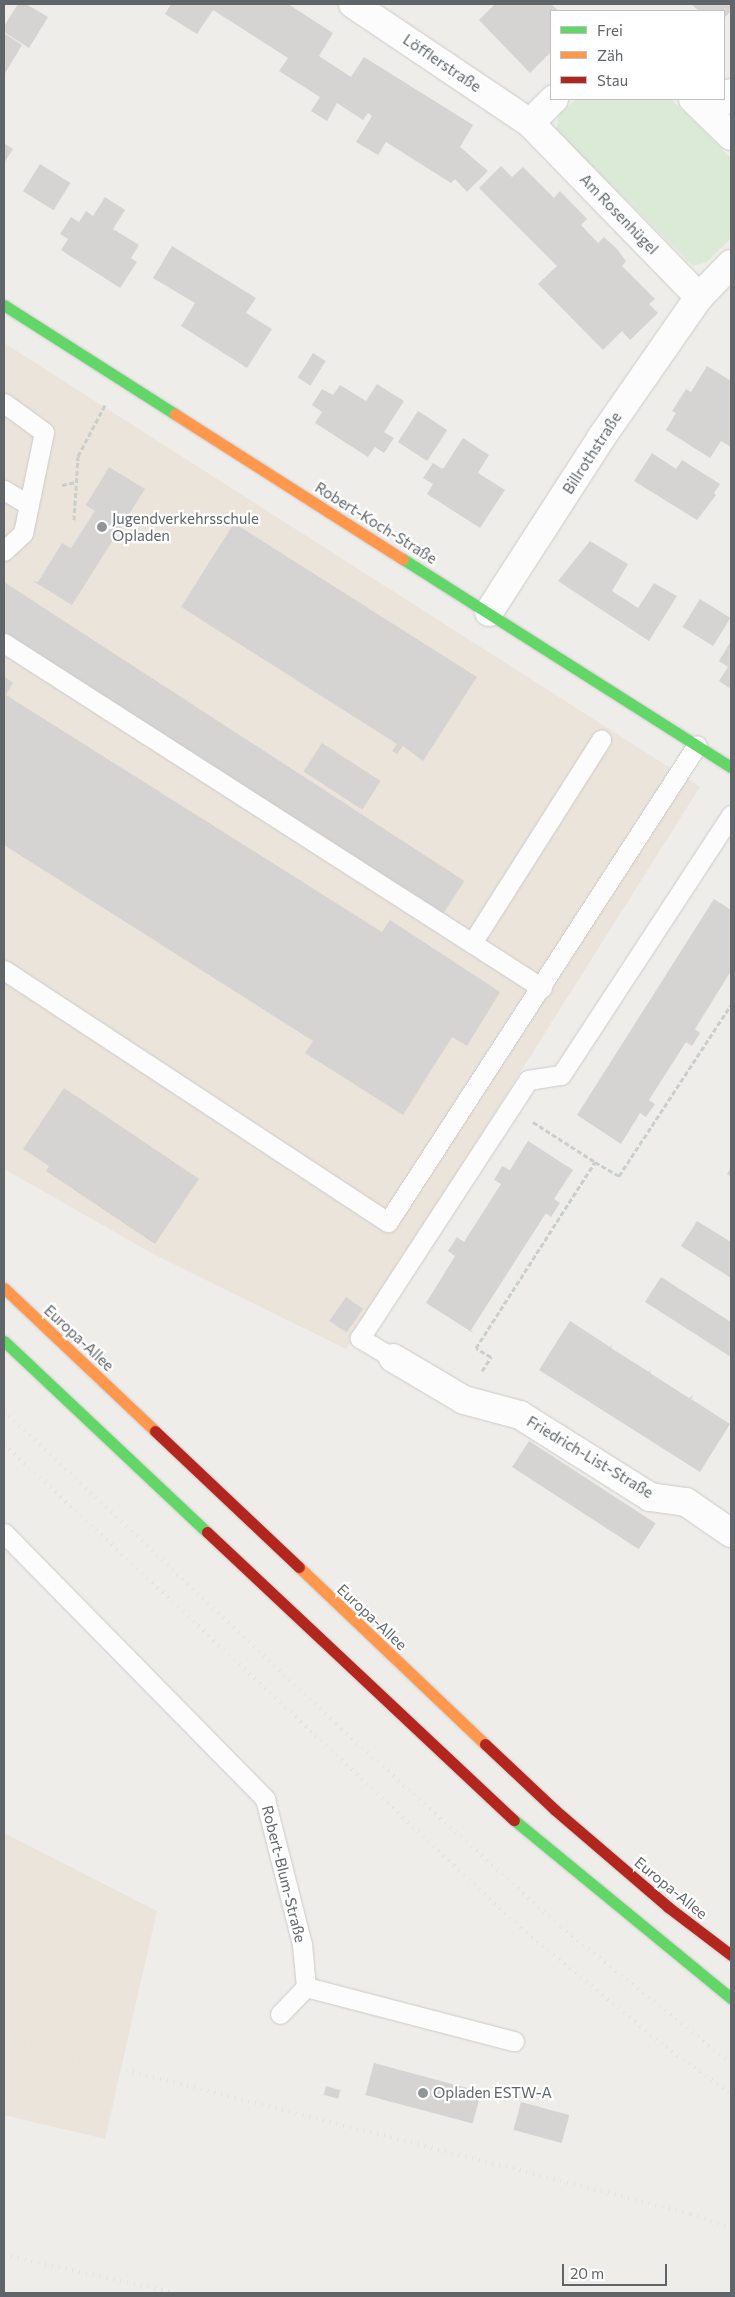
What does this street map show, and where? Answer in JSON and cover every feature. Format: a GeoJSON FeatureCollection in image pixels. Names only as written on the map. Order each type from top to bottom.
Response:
{"type":"FeatureCollection","features":[{"type":"Feature","properties":{"kind":"main road","name":"Robert-Koch-Straße"},"geometry":{"type":"LineString","coordinates":[[4,305],[731,767]]}},
{"type":"Feature","properties":{"kind":"main road","name":"Europa-Allee"},"geometry":{"type":"LineString","coordinates":[[4,1288],[555,1810],[668,1907],[731,1955]]}},
{"type":"Feature","properties":{"kind":"main road"},"geometry":{"type":"LineString","coordinates":[[4,1341],[516,1822],[731,1998]]}},
{"type":"Feature","properties":{"kind":"street","name":"Löfflerstraße"},"geometry":{"type":"LineString","coordinates":[[353,4],[530,123]]}},
{"type":"Feature","properties":{"kind":"street"},"geometry":{"type":"LineString","coordinates":[[530,123],[553,100]]}},
{"type":"Feature","properties":{"kind":"street"},"geometry":{"type":"LineString","coordinates":[[715,100],[701,106],[731,136]]}},
{"type":"Feature","properties":{"kind":"street","name":"Am Rosenhügel"},"geometry":{"type":"LineString","coordinates":[[530,123],[699,297]]}},
{"type":"Feature","properties":{"kind":"street"},"geometry":{"type":"LineString","coordinates":[[699,297],[731,264]]}},
{"type":"Feature","properties":{"kind":"street","name":"Billrothstraße"},"geometry":{"type":"LineString","coordinates":[[489,612],[601,438],[699,297]]}},
{"type":"Feature","properties":{"kind":"street","name":"Friedrich-List-Straße"},"geometry":{"type":"LineString","coordinates":[[393,1358],[464,1400],[520,1414],[650,1496],[686,1502],[731,1533]]}},
{"type":"Feature","properties":{"kind":"lane"},"geometry":{"type":"LineString","coordinates":[[4,551],[22,533],[44,432],[7,412]]}},
{"type":"Feature","properties":{"kind":"lane"},"geometry":{"type":"LineString","coordinates":[[4,490],[28,504]]}},
{"type":"Feature","properties":{"kind":"lane"},"geometry":{"type":"LineString","coordinates":[[4,643],[542,988]]}},
{"type":"Feature","properties":{"kind":"lane"},"geometry":{"type":"LineString","coordinates":[[472,943],[601,740]]}},
{"type":"Feature","properties":{"kind":"lane"},"geometry":{"type":"LineString","coordinates":[[4,970],[388,1222],[542,988],[697,745]]}},
{"type":"Feature","properties":{"kind":"lane"},"geometry":{"type":"LineString","coordinates":[[393,1358],[360,1338],[528,1080],[561,1075],[731,815]]}},
{"type":"Feature","properties":{"kind":"lane","name":"Robert-Blum-Straße"},"geometry":{"type":"LineString","coordinates":[[4,1533],[265,1799],[302,1944],[306,1987]]}},
{"type":"Feature","properties":{"kind":"lane"},"geometry":{"type":"LineString","coordinates":[[280,2014],[306,1987],[514,2041]]}},
{"type":"Feature","properties":{"kind":"path"},"geometry":{"type":"LineString","coordinates":[[74,520],[78,456],[119,378]]}},
{"type":"Feature","properties":{"kind":"path"},"geometry":{"type":"LineString","coordinates":[[510,1108],[619,1176],[731,1006]]}},
{"type":"Feature","properties":{"kind":"path"},"geometry":{"type":"LineString","coordinates":[[464,1400],[491,1357],[476,1348],[596,1162]]}},
{"type":"Feature","properties":{"kind":"shaded area"},"geometry":{"type":"Polygon","coordinates":[[[4,343],[700,787],[346,1349],[155,1255],[4,1169],[4,343]]]}},
{"type":"Feature","properties":{"kind":"shaded area"},"geometry":{"type":"Polygon","coordinates":[[[4,1833],[157,1911],[105,2139],[4,2115],[4,1833]]]}},
{"type":"Feature","properties":{"kind":"green space"},"geometry":{"type":"Polygon","coordinates":[[[575,100],[672,100],[731,158],[731,238],[707,262],[693,266],[556,130],[559,115],[575,100]]]}},
{"type":"Feature","properties":{"kind":"building"},"geometry":{"type":"Polygon","coordinates":[[[18,4],[26,4],[48,17],[29,48],[4,32],[4,26],[18,4]]]}},
{"type":"Feature","properties":{"kind":"building"},"geometry":{"type":"Polygon","coordinates":[[[171,4],[288,4],[333,33],[319,56],[351,77],[364,57],[473,125],[460,147],[488,171],[467,192],[455,179],[451,183],[386,142],[378,155],[356,142],[372,116],[368,113],[363,120],[337,103],[327,121],[311,111],[320,97],[279,71],[288,58],[213,10],[197,34],[165,14],[171,4]]]}},
{"type":"Feature","properties":{"kind":"building"},"geometry":{"type":"Polygon","coordinates":[[[495,4],[551,4],[558,10],[550,10],[550,53],[530,73],[479,20],[495,4]]]}},
{"type":"Feature","properties":{"kind":"building"},"geometry":{"type":"Polygon","coordinates":[[[691,4],[731,4],[731,11],[725,17],[725,10],[698,10],[691,4]]]}},
{"type":"Feature","properties":{"kind":"building"},"geometry":{"type":"Polygon","coordinates":[[[4,33],[22,45],[4,75],[4,33]]]}},
{"type":"Feature","properties":{"kind":"building"},"geometry":{"type":"Polygon","coordinates":[[[5,144],[13,149],[4,163],[4,146],[5,144]]]}},
{"type":"Feature","properties":{"kind":"building"},"geometry":{"type":"Polygon","coordinates":[[[40,164],[71,183],[54,210],[23,191],[40,164]]]}},
{"type":"Feature","properties":{"kind":"building"},"geometry":{"type":"Polygon","coordinates":[[[501,166],[512,177],[523,167],[554,198],[560,191],[587,219],[581,225],[598,243],[604,237],[617,249],[626,261],[622,266],[655,299],[649,304],[658,313],[630,340],[622,331],[603,350],[538,284],[557,266],[479,188],[501,166]]]}},
{"type":"Feature","properties":{"kind":"building"},"geometry":{"type":"Polygon","coordinates":[[[105,197],[125,210],[113,229],[139,245],[131,258],[137,262],[120,288],[61,250],[68,239],[60,234],[71,217],[79,222],[86,211],[93,216],[105,197]]]}},
{"type":"Feature","properties":{"kind":"building"},"geometry":{"type":"Polygon","coordinates":[[[172,246],[256,298],[246,313],[272,329],[247,368],[181,326],[195,303],[153,278],[172,246]]]}},
{"type":"Feature","properties":{"kind":"building"},"geometry":{"type":"Polygon","coordinates":[[[313,353],[326,361],[310,386],[298,378],[313,353]]]}},
{"type":"Feature","properties":{"kind":"building"},"geometry":{"type":"Polygon","coordinates":[[[707,366],[731,381],[731,447],[721,441],[710,458],[666,430],[676,413],[672,411],[686,389],[691,392],[707,366]]]}},
{"type":"Feature","properties":{"kind":"building"},"geometry":{"type":"Polygon","coordinates":[[[377,384],[404,401],[384,432],[394,438],[384,453],[375,447],[368,457],[315,423],[322,412],[312,405],[322,389],[333,395],[340,385],[366,401],[377,384]]]}},
{"type":"Feature","properties":{"kind":"building"},"geometry":{"type":"Polygon","coordinates":[[[418,411],[447,430],[427,461],[398,442],[418,411]]]}},
{"type":"Feature","properties":{"kind":"building"},"geometry":{"type":"Polygon","coordinates":[[[463,438],[489,455],[478,473],[505,490],[480,528],[427,494],[433,484],[423,478],[433,463],[443,469],[463,438]]]}},
{"type":"Feature","properties":{"kind":"building"},"geometry":{"type":"Polygon","coordinates":[[[652,453],[676,469],[682,460],[720,484],[714,493],[716,495],[697,520],[634,481],[652,453]]]}},
{"type":"Feature","properties":{"kind":"building","name":"Jugendverkehrsschule Opladen"},"geometry":{"type":"Polygon","coordinates":[[[109,467],[145,489],[72,605],[33,581],[38,582],[62,543],[71,548],[95,511],[86,505],[109,467]]]}},
{"type":"Feature","properties":{"kind":"building"},"geometry":{"type":"Polygon","coordinates":[[[234,523],[477,677],[423,761],[403,746],[397,754],[392,751],[397,744],[181,607],[234,523]]]}},
{"type":"Feature","properties":{"kind":"building"},"geometry":{"type":"Polygon","coordinates":[[[590,541],[628,564],[612,591],[638,608],[654,583],[677,596],[649,641],[558,581],[590,541]]]}},
{"type":"Feature","properties":{"kind":"building"},"geometry":{"type":"Polygon","coordinates":[[[4,582],[464,881],[437,923],[4,642],[4,582]]]}},
{"type":"Feature","properties":{"kind":"building"},"geometry":{"type":"Polygon","coordinates":[[[700,599],[731,618],[713,646],[683,627],[700,599]]]}},
{"type":"Feature","properties":{"kind":"building"},"geometry":{"type":"Polygon","coordinates":[[[731,641],[731,689],[719,681],[728,667],[719,661],[731,641]]]}},
{"type":"Feature","properties":{"kind":"building"},"geometry":{"type":"Polygon","coordinates":[[[4,676],[13,683],[6,695],[382,932],[390,920],[500,992],[467,1046],[452,1037],[403,1115],[305,1053],[313,1041],[4,845],[4,676]]]}},
{"type":"Feature","properties":{"kind":"building"},"geometry":{"type":"Polygon","coordinates":[[[322,743],[381,781],[362,810],[303,772],[322,743]]]}},
{"type":"Feature","properties":{"kind":"building"},"geometry":{"type":"Polygon","coordinates":[[[714,899],[731,910],[731,971],[695,1029],[700,1033],[692,1046],[686,1042],[649,1100],[655,1104],[646,1117],[640,1113],[621,1144],[577,1115],[714,899]]]}},
{"type":"Feature","properties":{"kind":"building"},"geometry":{"type":"Polygon","coordinates":[[[64,1088],[199,1179],[155,1244],[46,1171],[49,1166],[23,1149],[64,1088]]]}},
{"type":"Feature","properties":{"kind":"building"},"geometry":{"type":"Polygon","coordinates":[[[528,1141],[573,1170],[554,1199],[560,1203],[551,1217],[546,1213],[471,1330],[473,1333],[426,1303],[455,1256],[448,1251],[457,1237],[464,1242],[501,1184],[494,1180],[502,1166],[510,1170],[528,1141]]]}},
{"type":"Feature","properties":{"kind":"building"},"geometry":{"type":"Polygon","coordinates":[[[731,1167],[731,1177],[727,1174],[731,1167]]]}},
{"type":"Feature","properties":{"kind":"building"},"geometry":{"type":"Polygon","coordinates":[[[697,1221],[731,1242],[731,1278],[681,1246],[697,1221]]]}},
{"type":"Feature","properties":{"kind":"building"},"geometry":{"type":"Polygon","coordinates":[[[661,1277],[731,1322],[731,1357],[645,1302],[661,1277]]]}},
{"type":"Feature","properties":{"kind":"building"},"geometry":{"type":"Polygon","coordinates":[[[346,1297],[363,1309],[347,1333],[329,1321],[346,1297]]]}},
{"type":"Feature","properties":{"kind":"building"},"geometry":{"type":"Polygon","coordinates":[[[570,1321],[610,1347],[613,1344],[611,1348],[649,1372],[651,1369],[650,1373],[689,1398],[693,1395],[691,1399],[730,1424],[700,1472],[539,1370],[570,1321]]]}},
{"type":"Feature","properties":{"kind":"building"},"geometry":{"type":"Polygon","coordinates":[[[529,1441],[656,1523],[639,1549],[512,1467],[529,1441]]]}},
{"type":"Feature","properties":{"kind":"building","name":"Opladen ESTW-A"},"geometry":{"type":"Polygon","coordinates":[[[374,2063],[481,2092],[473,2124],[365,2095],[374,2063]]]}},
{"type":"Feature","properties":{"kind":"building"},"geometry":{"type":"Polygon","coordinates":[[[326,2086],[340,2090],[338,2099],[324,2095],[326,2086]]]}},
{"type":"Feature","properties":{"kind":"building"},"geometry":{"type":"Polygon","coordinates":[[[521,2102],[569,2115],[562,2143],[513,2130],[521,2102]]]}},
{"type":"Feature","properties":{"kind":"railway"},"geometry":{"type":"LineString","coordinates":[[4,1411],[336,1724],[561,1927],[731,2063]]}},
{"type":"Feature","properties":{"kind":"railway"},"geometry":{"type":"LineString","coordinates":[[4,1444],[521,1928],[666,2047],[731,2094]]}},
{"type":"Feature","properties":{"kind":"railway"},"geometry":{"type":"LineString","coordinates":[[4,2039],[691,2214],[731,2228]]}},
{"type":"Feature","properties":{"kind":"railway"},"geometry":{"type":"LineString","coordinates":[[4,2255],[175,2293]]}},
{"type":"Feature","properties":{"kind":"traffic: fast"},"geometry":{"type":"LineString","coordinates":[[4,305],[175,414]]}},
{"type":"Feature","properties":{"kind":"traffic: fast"},"geometry":{"type":"LineString","coordinates":[[403,559],[731,767]]}},
{"type":"Feature","properties":{"kind":"traffic: fast"},"geometry":{"type":"LineString","coordinates":[[4,1341],[207,1532]]}},
{"type":"Feature","properties":{"kind":"traffic: fast"},"geometry":{"type":"LineString","coordinates":[[514,1820],[731,1998]]}},
{"type":"Feature","properties":{"kind":"traffic: slow"},"geometry":{"type":"LineString","coordinates":[[175,414],[403,559]]}},
{"type":"Feature","properties":{"kind":"traffic: slow"},"geometry":{"type":"LineString","coordinates":[[4,1288],[155,1431]]}},
{"type":"Feature","properties":{"kind":"traffic: slow"},"geometry":{"type":"LineString","coordinates":[[299,1567],[485,1744]]}},
{"type":"Feature","properties":{"kind":"traffic: jam"},"geometry":{"type":"LineString","coordinates":[[155,1431],[299,1567]]}},
{"type":"Feature","properties":{"kind":"traffic: jam"},"geometry":{"type":"LineString","coordinates":[[207,1532],[514,1820]]}},
{"type":"Feature","properties":{"kind":"traffic: jam"},"geometry":{"type":"LineString","coordinates":[[485,1744],[555,1810],[668,1907],[731,1955]]}},
{"type":"Feature","properties":{"kind":"place","name":"Jugendverkehrsschule Opladen"},"geometry":{"type":"Point","coordinates":[102,527]}},
{"type":"Feature","properties":{"kind":"place","name":"Opladen ESTW-A"},"geometry":{"type":"Point","coordinates":[423,2093]}}]}
